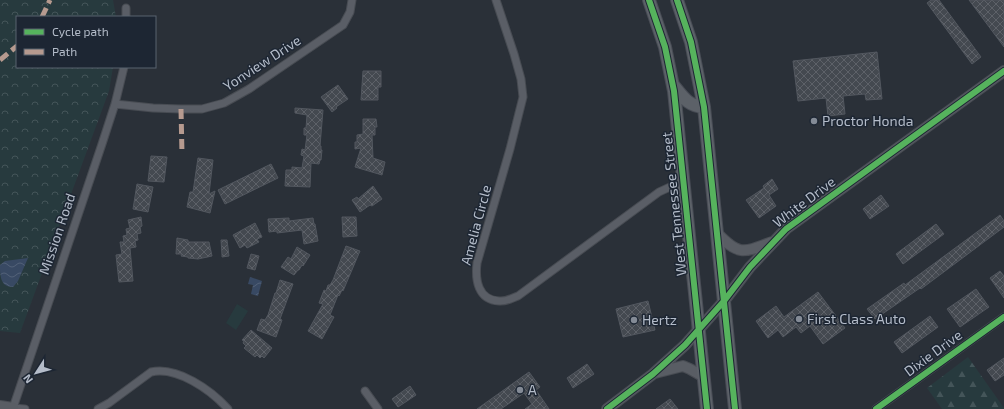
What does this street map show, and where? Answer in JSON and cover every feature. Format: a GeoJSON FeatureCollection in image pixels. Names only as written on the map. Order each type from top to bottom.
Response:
{"type":"FeatureCollection","features":[{"type":"Feature","properties":{"kind":"main road","name":"West Tennessee Street"},"geometry":{"type":"LineString","coordinates":[[649,0],[665,47],[673,85],[707,409]]}},
{"type":"Feature","properties":{"kind":"main road"},"geometry":{"type":"LineString","coordinates":[[677,0],[692,42],[704,107],[735,409]]}},
{"type":"Feature","properties":{"kind":"main road"},"geometry":{"type":"LineString","coordinates":[[673,85],[688,102],[695,106],[704,107]]}},
{"type":"Feature","properties":{"kind":"street","name":"Yonview Drive"},"geometry":{"type":"LineString","coordinates":[[115,104],[154,108],[202,109],[224,103],[249,89],[343,26],[350,12],[352,0]]}},
{"type":"Feature","properties":{"kind":"street","name":"Amelia Circle"},"geometry":{"type":"LineString","coordinates":[[496,0],[516,60],[524,97],[477,263],[476,282],[485,296],[500,301],[518,296],[659,192],[683,181]]}},
{"type":"Feature","properties":{"kind":"street"},"geometry":{"type":"LineString","coordinates":[[126,8],[126,16]]}},
{"type":"Feature","properties":{"kind":"street","name":"Mission Road"},"geometry":{"type":"LineString","coordinates":[[13,408],[115,104],[124,68]]}},
{"type":"Feature","properties":{"kind":"street","name":"White Drive"},"geometry":{"type":"LineString","coordinates":[[607,409],[654,374],[685,345],[724,301],[750,267],[786,229],[815,206],[1004,71]]}},
{"type":"Feature","properties":{"kind":"street"},"geometry":{"type":"LineString","coordinates":[[717,232],[726,242],[737,250],[751,250],[774,242]]}},
{"type":"Feature","properties":{"kind":"street","name":"Dixie Drive"},"geometry":{"type":"LineString","coordinates":[[876,409],[1004,317]]}},
{"type":"Feature","properties":{"kind":"street"},"geometry":{"type":"LineString","coordinates":[[654,374],[683,366],[704,377]]}},
{"type":"Feature","properties":{"kind":"street"},"geometry":{"type":"LineString","coordinates":[[98,409],[109,403],[151,372],[159,370],[187,379],[207,390],[228,409]]}},
{"type":"Feature","properties":{"kind":"street"},"geometry":{"type":"LineString","coordinates":[[365,391],[378,409]]}},
{"type":"Feature","properties":{"kind":"street"},"geometry":{"type":"LineString","coordinates":[[0,406],[25,409]]}},
{"type":"Feature","properties":{"kind":"green space"},"geometry":{"type":"Polygon","coordinates":[[[0,0],[113,0],[116,16],[16,16],[16,68],[113,68],[109,91],[20,333],[0,331],[0,0]]]}},
{"type":"Feature","properties":{"kind":"green space"},"geometry":{"type":"Polygon","coordinates":[[[237,304],[248,311],[236,330],[226,323],[237,304]]]}},
{"type":"Feature","properties":{"kind":"green space"},"geometry":{"type":"Polygon","coordinates":[[[968,357],[1004,409],[942,409],[927,388],[968,357]]]}},
{"type":"Feature","properties":{"kind":"water"},"geometry":{"type":"Polygon","coordinates":[[[28,258],[18,281],[13,287],[5,285],[1,276],[0,265],[5,261],[28,258]]]}},
{"type":"Feature","properties":{"kind":"water"},"geometry":{"type":"Polygon","coordinates":[[[250,277],[262,281],[258,296],[251,294],[253,285],[248,284],[250,277]]]}},
{"type":"Feature","properties":{"kind":"building"},"geometry":{"type":"Polygon","coordinates":[[[931,0],[939,0],[981,57],[972,64],[927,3],[931,0]]]}},
{"type":"Feature","properties":{"kind":"building"},"geometry":{"type":"Polygon","coordinates":[[[969,0],[1004,0],[1004,47],[975,8],[969,0]]]}},
{"type":"Feature","properties":{"kind":"building"},"geometry":{"type":"Polygon","coordinates":[[[877,52],[882,99],[866,100],[865,94],[843,96],[845,114],[828,116],[826,98],[798,101],[793,61],[877,52]]]}},
{"type":"Feature","properties":{"kind":"building"},"geometry":{"type":"Polygon","coordinates":[[[363,71],[381,71],[381,87],[378,87],[378,100],[361,100],[363,71]]]}},
{"type":"Feature","properties":{"kind":"building"},"geometry":{"type":"Polygon","coordinates":[[[338,85],[348,99],[336,107],[337,108],[332,112],[321,97],[338,85]]]}},
{"type":"Feature","properties":{"kind":"building"},"geometry":{"type":"Polygon","coordinates":[[[295,108],[323,110],[320,146],[322,150],[321,160],[319,164],[311,163],[310,187],[285,186],[286,170],[292,170],[292,167],[302,168],[304,156],[301,155],[302,149],[305,150],[307,135],[304,135],[304,128],[306,128],[307,115],[295,113],[295,108]]]}},
{"type":"Feature","properties":{"kind":"building"},"geometry":{"type":"Polygon","coordinates":[[[363,119],[376,119],[377,127],[375,127],[375,135],[372,135],[373,158],[385,162],[382,175],[355,167],[361,148],[355,149],[355,142],[357,142],[357,135],[363,134],[363,119]]]}},
{"type":"Feature","properties":{"kind":"building"},"geometry":{"type":"Polygon","coordinates":[[[151,156],[167,157],[164,182],[148,181],[151,156]]]}},
{"type":"Feature","properties":{"kind":"building"},"geometry":{"type":"Polygon","coordinates":[[[198,158],[213,160],[209,194],[215,191],[210,213],[187,207],[190,192],[193,192],[198,158]]]}},
{"type":"Feature","properties":{"kind":"building"},"geometry":{"type":"Polygon","coordinates":[[[271,164],[278,178],[225,204],[218,190],[271,164]]]}},
{"type":"Feature","properties":{"kind":"building"},"geometry":{"type":"Polygon","coordinates":[[[772,179],[778,189],[769,195],[776,206],[759,218],[746,200],[764,188],[763,186],[772,179]]]}},
{"type":"Feature","properties":{"kind":"building"},"geometry":{"type":"Polygon","coordinates":[[[137,184],[153,187],[148,212],[133,209],[137,184]]]}},
{"type":"Feature","properties":{"kind":"building"},"geometry":{"type":"Polygon","coordinates":[[[373,186],[382,199],[360,212],[352,200],[357,197],[358,199],[373,186]]]}},
{"type":"Feature","properties":{"kind":"building"},"geometry":{"type":"Polygon","coordinates":[[[881,195],[889,206],[870,219],[863,209],[881,195]]]}},
{"type":"Feature","properties":{"kind":"building"},"geometry":{"type":"Polygon","coordinates":[[[1000,215],[1004,221],[1004,227],[921,289],[920,288],[875,319],[867,309],[904,283],[905,285],[1000,215]]]}},
{"type":"Feature","properties":{"kind":"building"},"geometry":{"type":"Polygon","coordinates":[[[141,217],[141,233],[137,234],[138,240],[135,241],[136,247],[130,248],[133,281],[119,282],[116,255],[122,254],[120,242],[124,242],[123,236],[127,235],[126,229],[130,228],[128,220],[141,217]]]}},
{"type":"Feature","properties":{"kind":"building"},"geometry":{"type":"Polygon","coordinates":[[[342,217],[356,217],[357,236],[343,237],[342,217]]]}},
{"type":"Feature","properties":{"kind":"building"},"geometry":{"type":"Polygon","coordinates":[[[289,218],[289,221],[313,218],[318,241],[304,244],[302,230],[277,233],[277,231],[269,232],[268,219],[289,218]]]}},
{"type":"Feature","properties":{"kind":"building"},"geometry":{"type":"Polygon","coordinates":[[[255,223],[262,237],[257,239],[259,242],[247,248],[245,245],[240,248],[233,235],[255,223]]]}},
{"type":"Feature","properties":{"kind":"building"},"geometry":{"type":"Polygon","coordinates":[[[936,224],[944,234],[903,264],[896,254],[936,224]]]}},
{"type":"Feature","properties":{"kind":"building"},"geometry":{"type":"Polygon","coordinates":[[[177,238],[188,240],[188,242],[209,242],[212,256],[198,259],[181,256],[182,254],[176,254],[177,238]]]}},
{"type":"Feature","properties":{"kind":"building"},"geometry":{"type":"Polygon","coordinates":[[[221,240],[227,240],[229,256],[222,257],[221,240]]]}},
{"type":"Feature","properties":{"kind":"building"},"geometry":{"type":"Polygon","coordinates":[[[346,246],[360,251],[343,291],[342,290],[339,296],[338,295],[330,315],[334,317],[322,339],[308,331],[323,304],[319,303],[324,290],[326,291],[328,285],[330,285],[333,280],[346,246]]]}},
{"type":"Feature","properties":{"kind":"building"},"geometry":{"type":"Polygon","coordinates":[[[297,247],[310,255],[303,266],[302,265],[294,275],[281,267],[288,257],[291,259],[297,247]]]}},
{"type":"Feature","properties":{"kind":"building"},"geometry":{"type":"Polygon","coordinates":[[[251,254],[259,256],[255,270],[247,268],[251,254]]]}},
{"type":"Feature","properties":{"kind":"building"},"geometry":{"type":"Polygon","coordinates":[[[1000,271],[1004,276],[1004,298],[990,278],[1000,271]]]}},
{"type":"Feature","properties":{"kind":"building"},"geometry":{"type":"Polygon","coordinates":[[[280,280],[293,284],[280,319],[282,320],[276,337],[257,330],[261,319],[265,320],[268,315],[280,280]]]}},
{"type":"Feature","properties":{"kind":"building"},"geometry":{"type":"Polygon","coordinates":[[[976,289],[989,307],[960,327],[947,309],[976,289]]]}},
{"type":"Feature","properties":{"kind":"building","name":"First Class Auto"},"geometry":{"type":"Polygon","coordinates":[[[818,292],[845,328],[823,344],[810,326],[801,333],[796,327],[783,337],[778,330],[768,338],[756,321],[776,306],[784,317],[818,292]]]}},
{"type":"Feature","properties":{"kind":"building"},"geometry":{"type":"Polygon","coordinates":[[[648,301],[655,330],[623,337],[616,309],[648,301]]]}},
{"type":"Feature","properties":{"kind":"building"},"geometry":{"type":"Polygon","coordinates":[[[930,316],[938,327],[902,353],[894,342],[930,316]]]}},
{"type":"Feature","properties":{"kind":"building"},"geometry":{"type":"Polygon","coordinates":[[[251,330],[272,348],[264,358],[262,356],[260,358],[257,355],[255,357],[244,348],[246,346],[242,340],[251,330]]]}},
{"type":"Feature","properties":{"kind":"building"},"geometry":{"type":"Polygon","coordinates":[[[1004,358],[1004,375],[995,381],[987,370],[1004,358]]]}},
{"type":"Feature","properties":{"kind":"building"},"geometry":{"type":"Polygon","coordinates":[[[587,364],[594,374],[573,388],[567,378],[587,364]]]}},
{"type":"Feature","properties":{"kind":"building","name":"A"},"geometry":{"type":"Polygon","coordinates":[[[529,372],[540,387],[536,390],[549,409],[525,409],[532,404],[524,393],[501,409],[477,409],[529,372]]]}},
{"type":"Feature","properties":{"kind":"building"},"geometry":{"type":"Polygon","coordinates":[[[410,386],[416,395],[398,407],[392,399],[410,386]]]}},
{"type":"Feature","properties":{"kind":"building"},"geometry":{"type":"Polygon","coordinates":[[[670,399],[678,409],[656,409],[670,399]]]}},
{"type":"Feature","properties":{"kind":"marked path"},"geometry":{"type":"LineString","coordinates":[[42,16],[50,0]]}},
{"type":"Feature","properties":{"kind":"marked path"},"geometry":{"type":"LineString","coordinates":[[0,60],[16,47]]}},
{"type":"Feature","properties":{"kind":"marked path"},"geometry":{"type":"LineString","coordinates":[[181,109],[182,154]]}},
{"type":"Feature","properties":{"kind":"cycle path"},"geometry":{"type":"LineString","coordinates":[[649,0],[665,47],[674,91],[707,409]]}},
{"type":"Feature","properties":{"kind":"cycle path"},"geometry":{"type":"LineString","coordinates":[[677,0],[691,42],[704,107],[735,409]]}},
{"type":"Feature","properties":{"kind":"cycle path"},"geometry":{"type":"LineString","coordinates":[[607,409],[653,374],[685,345],[724,301],[750,267],[786,229],[1004,71]]}},
{"type":"Feature","properties":{"kind":"cycle path"},"geometry":{"type":"LineString","coordinates":[[876,409],[1004,317]]}},
{"type":"Feature","properties":{"kind":"place","name":"Proctor Honda"},"geometry":{"type":"Point","coordinates":[814,121]}},
{"type":"Feature","properties":{"kind":"place","name":"First Class Auto"},"geometry":{"type":"Point","coordinates":[799,319]}},
{"type":"Feature","properties":{"kind":"place","name":"Hertz"},"geometry":{"type":"Point","coordinates":[634,320]}},
{"type":"Feature","properties":{"kind":"place","name":"A"},"geometry":{"type":"Point","coordinates":[520,390]}}]}
